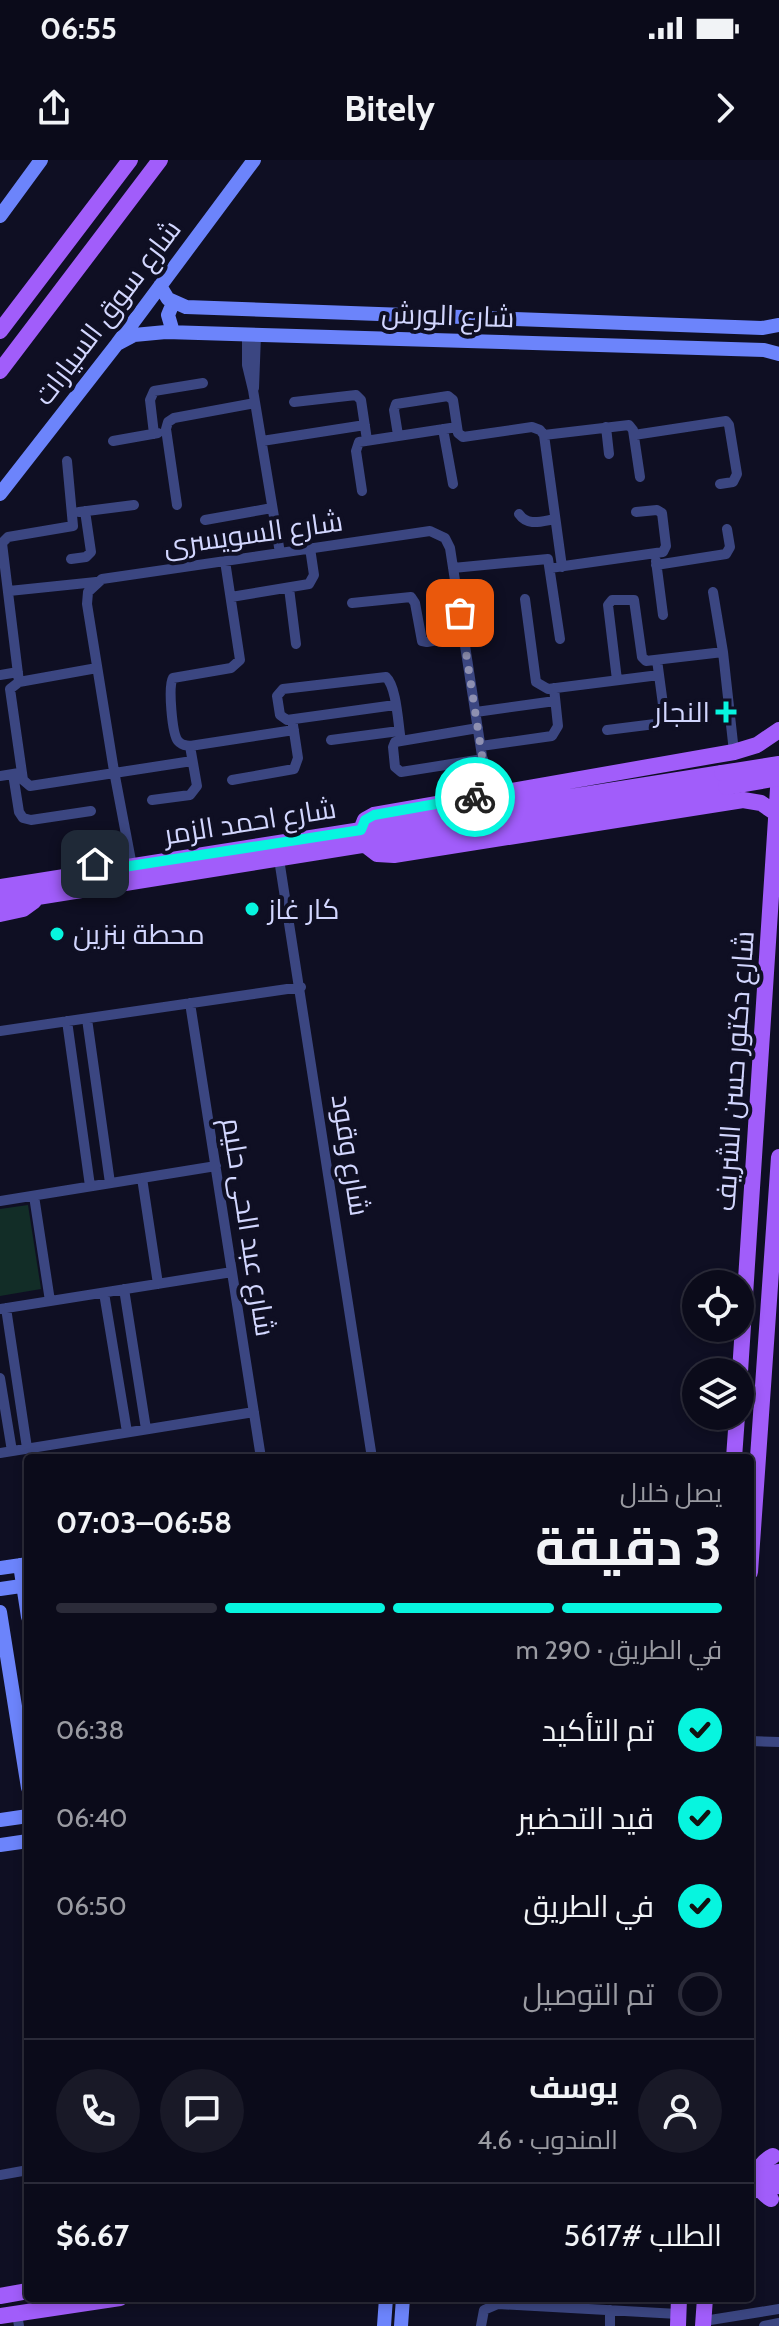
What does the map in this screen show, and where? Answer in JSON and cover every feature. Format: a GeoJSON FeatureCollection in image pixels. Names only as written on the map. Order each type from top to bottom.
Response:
{"type":"FeatureCollection","features":[{"type":"Feature","properties":{"kind":"main road"},"geometry":{"type":"LineString","coordinates":[[0,331],[130,160]]}},
{"type":"Feature","properties":{"kind":"main road"},"geometry":{"type":"LineString","coordinates":[[0,371],[160,160]]}},
{"type":"Feature","properties":{"kind":"main road","name":"شارع احمد الزمر"},"geometry":{"type":"LineString","coordinates":[[362,837],[365,820],[374,815],[734,752],[757,745],[779,730]]}},
{"type":"Feature","properties":{"kind":"main road"},"geometry":{"type":"LineString","coordinates":[[727,788],[741,792],[745,781],[744,768],[734,752]]}},
{"type":"Feature","properties":{"kind":"main road"},"geometry":{"type":"LineString","coordinates":[[727,788],[779,764]]}},
{"type":"Feature","properties":{"kind":"main road"},"geometry":{"type":"LineString","coordinates":[[362,837],[727,788],[779,776]]}},
{"type":"Feature","properties":{"kind":"main road","name":"شارع دكتور حسن الشريف"},"geometry":{"type":"LineString","coordinates":[[747,1270],[779,776]]}},
{"type":"Feature","properties":{"kind":"main road"},"geometry":{"type":"LineString","coordinates":[[727,788],[777,814]]}},
{"type":"Feature","properties":{"kind":"main road","name":"شارع احمد الزمر"},"geometry":{"type":"LineString","coordinates":[[0,877],[99,864],[111,869],[362,837]]}},
{"type":"Feature","properties":{"kind":"main road","name":"شارع احمد الزمر"},"geometry":{"type":"LineString","coordinates":[[0,914],[23,909],[37,897],[279,859],[362,837]]}},
{"type":"Feature","properties":{"kind":"main road"},"geometry":{"type":"LineString","coordinates":[[0,887],[111,869]]}},
{"type":"Feature","properties":{"kind":"main road"},"geometry":{"type":"LineString","coordinates":[[0,903],[37,897]]}},
{"type":"Feature","properties":{"kind":"main road","name":"شارع دكتور حسن الشريف"},"geometry":{"type":"LineString","coordinates":[[754,1514],[760,1426],[772,1358],[770,1284],[779,1157]]}},
{"type":"Feature","properties":{"kind":"main road"},"geometry":{"type":"LineString","coordinates":[[754,1283],[770,1284]]}},
{"type":"Feature","properties":{"kind":"main road"},"geometry":{"type":"LineString","coordinates":[[754,1424],[760,1426]]}},
{"type":"Feature","properties":{"kind":"main road"},"geometry":{"type":"LineString","coordinates":[[734,1454],[735,1430]]}},
{"type":"Feature","properties":{"kind":"main road"},"geometry":{"type":"LineString","coordinates":[[754,2159],[777,2161]]}},
{"type":"Feature","properties":{"kind":"main road"},"geometry":{"type":"LineString","coordinates":[[776,2194],[760,2189],[757,2174],[764,2161],[777,2161]]}},
{"type":"Feature","properties":{"kind":"main road"},"geometry":{"type":"LineString","coordinates":[[754,2174],[777,2161]]}},
{"type":"Feature","properties":{"kind":"main road"},"geometry":{"type":"LineString","coordinates":[[754,2191],[776,2194]]}},
{"type":"Feature","properties":{"kind":"main road"},"geometry":{"type":"LineString","coordinates":[[754,2201],[776,2194]]}},
{"type":"Feature","properties":{"kind":"main road"},"geometry":{"type":"LineString","coordinates":[[0,2296],[24,2292]]}},
{"type":"Feature","properties":{"kind":"main road"},"geometry":{"type":"LineString","coordinates":[[20,2319],[101,2302]]}},
{"type":"Feature","properties":{"kind":"main road"},"geometry":{"type":"LineString","coordinates":[[704,2324],[705,2302]]}},
{"type":"Feature","properties":{"kind":"street"},"geometry":{"type":"LineString","coordinates":[[0,216],[41,160]]}},
{"type":"Feature","properties":{"kind":"street","name":"شارع سوق السيارات"},"geometry":{"type":"LineString","coordinates":[[0,494],[254,160]]}},
{"type":"Feature","properties":{"kind":"street"},"geometry":{"type":"LineString","coordinates":[[160,286],[173,303],[168,315],[173,332]]}},
{"type":"Feature","properties":{"kind":"street","name":"شارع الورش"},"geometry":{"type":"LineString","coordinates":[[173,303],[186,307],[762,328],[779,325]]}},
{"type":"Feature","properties":{"kind":"street"},"geometry":{"type":"LineString","coordinates":[[762,328],[769,337],[772,352]]}},
{"type":"Feature","properties":{"kind":"street","name":"شارع الورش"},"geometry":{"type":"LineString","coordinates":[[117,344],[134,335],[173,332],[772,352]]}},
{"type":"Feature","properties":{"kind":"street"},"geometry":{"type":"LineString","coordinates":[[251,335],[247,365],[280,553]]}},
{"type":"Feature","properties":{"kind":"street"},"geometry":{"type":"LineString","coordinates":[[154,434],[150,400],[154,391],[203,383]]}},
{"type":"Feature","properties":{"kind":"street"},"geometry":{"type":"LineString","coordinates":[[294,402],[352,394],[361,400],[367,440]]}},
{"type":"Feature","properties":{"kind":"street"},"geometry":{"type":"LineString","coordinates":[[398,435],[394,408],[398,402],[450,397],[459,434],[465,437],[532,427],[538,428],[544,435],[555,519],[560,639]]}},
{"type":"Feature","properties":{"kind":"street"},"geometry":{"type":"LineString","coordinates":[[177,505],[168,422],[174,418],[255,403]]}},
{"type":"Feature","properties":{"kind":"street"},"geometry":{"type":"LineString","coordinates":[[634,435],[726,421],[737,477],[733,482],[720,484]]}},
{"type":"Feature","properties":{"kind":"street"},"geometry":{"type":"LineString","coordinates":[[262,441],[365,425]]}},
{"type":"Feature","properties":{"kind":"street"},"geometry":{"type":"LineString","coordinates":[[544,435],[629,425],[634,435],[640,477]]}},
{"type":"Feature","properties":{"kind":"street"},"geometry":{"type":"LineString","coordinates":[[362,491],[356,448],[359,442],[457,427]]}},
{"type":"Feature","properties":{"kind":"street"},"geometry":{"type":"LineString","coordinates":[[606,427],[609,454]]}},
{"type":"Feature","properties":{"kind":"street"},"geometry":{"type":"LineString","coordinates":[[443,429],[453,484]]}},
{"type":"Feature","properties":{"kind":"street"},"geometry":{"type":"LineString","coordinates":[[113,441],[167,432]]}},
{"type":"Feature","properties":{"kind":"street"},"geometry":{"type":"LineString","coordinates":[[67,461],[74,524],[70,528],[8,537],[3,541],[19,677],[9,693],[19,812],[23,818],[31,820],[91,811]]}},
{"type":"Feature","properties":{"kind":"street"},"geometry":{"type":"LineString","coordinates":[[73,513],[134,505]]}},
{"type":"Feature","properties":{"kind":"street"},"geometry":{"type":"LineString","coordinates":[[205,520],[272,508]]}},
{"type":"Feature","properties":{"kind":"street"},"geometry":{"type":"LineString","coordinates":[[636,512],[657,510],[662,513],[666,548],[656,559]]}},
{"type":"Feature","properties":{"kind":"street"},"geometry":{"type":"LineString","coordinates":[[71,559],[86,557],[91,552],[85,511]]}},
{"type":"Feature","properties":{"kind":"street"},"geometry":{"type":"LineString","coordinates":[[519,514],[527,522],[555,519]]}},
{"type":"Feature","properties":{"kind":"street"},"geometry":{"type":"LineString","coordinates":[[453,568],[545,558],[556,567],[726,554],[730,547],[727,529]]}},
{"type":"Feature","properties":{"kind":"street","name":"شارع السويسرى"},"geometry":{"type":"LineString","coordinates":[[9,591],[96,582],[430,531],[440,535],[448,543],[453,568],[488,795]]}},
{"type":"Feature","properties":{"kind":"street"},"geometry":{"type":"LineString","coordinates":[[231,597],[306,586],[312,582],[314,575],[310,548]]}},
{"type":"Feature","properties":{"kind":"street"},"geometry":{"type":"LineString","coordinates":[[656,559],[663,615]]}},
{"type":"Feature","properties":{"kind":"street"},"geometry":{"type":"LineString","coordinates":[[225,561],[240,656],[238,664],[231,668],[176,676],[170,684],[176,738],[182,744],[190,746],[395,705]]}},
{"type":"Feature","properties":{"kind":"street"},"geometry":{"type":"LineString","coordinates":[[96,582],[86,598],[132,866]]}},
{"type":"Feature","properties":{"kind":"street"},"geometry":{"type":"LineString","coordinates":[[289,588],[296,644]]}},
{"type":"Feature","properties":{"kind":"street"},"geometry":{"type":"LineString","coordinates":[[713,592],[734,752]]}},
{"type":"Feature","properties":{"kind":"street"},"geometry":{"type":"LineString","coordinates":[[352,603],[411,597],[415,603],[422,641],[464,635]]}},
{"type":"Feature","properties":{"kind":"street"},"geometry":{"type":"LineString","coordinates":[[525,599],[536,682],[544,688],[659,675]]}},
{"type":"Feature","properties":{"kind":"street"},"geometry":{"type":"LineString","coordinates":[[617,680],[608,605],[611,601],[634,600],[642,657],[646,661],[723,652]]}},
{"type":"Feature","properties":{"kind":"street"},"geometry":{"type":"LineString","coordinates":[[0,639],[14,637]]}},
{"type":"Feature","properties":{"kind":"street"},"geometry":{"type":"LineString","coordinates":[[607,730],[655,724],[662,719],[664,712],[657,660]]}},
{"type":"Feature","properties":{"kind":"street"},"geometry":{"type":"LineString","coordinates":[[0,675],[19,677],[97,668]]}},
{"type":"Feature","properties":{"kind":"street"},"geometry":{"type":"LineString","coordinates":[[232,780],[294,769],[298,758],[293,724],[279,712],[278,693],[283,689],[384,676],[392,683],[400,736],[393,747],[395,767],[399,772],[483,759]]}},
{"type":"Feature","properties":{"kind":"street"},"geometry":{"type":"LineString","coordinates":[[481,746],[552,736],[558,726],[554,688]]}},
{"type":"Feature","properties":{"kind":"street"},"geometry":{"type":"LineString","coordinates":[[476,712],[555,701]]}},
{"type":"Feature","properties":{"kind":"street"},"geometry":{"type":"LineString","coordinates":[[331,740],[478,728]]}},
{"type":"Feature","properties":{"kind":"street"},"geometry":{"type":"LineString","coordinates":[[152,800],[193,793],[197,786],[190,746]]}},
{"type":"Feature","properties":{"kind":"street"},"geometry":{"type":"LineString","coordinates":[[17,773],[30,786],[192,761]]}},
{"type":"Feature","properties":{"kind":"street"},"geometry":{"type":"LineString","coordinates":[[0,776],[17,773]]}},
{"type":"Feature","properties":{"kind":"street","name":"شارع وقود"},"geometry":{"type":"LineString","coordinates":[[279,859],[371,1454]]}},
{"type":"Feature","properties":{"kind":"street"},"geometry":{"type":"LineString","coordinates":[[0,1031],[301,987]]}},
{"type":"Feature","properties":{"kind":"street","name":"شارع عبد الحى حليم"},"geometry":{"type":"LineString","coordinates":[[190,1003],[260,1454]]}},
{"type":"Feature","properties":{"kind":"street"},"geometry":{"type":"LineString","coordinates":[[87,1019],[110,1183]]}},
{"type":"Feature","properties":{"kind":"street"},"geometry":{"type":"LineString","coordinates":[[67,1021],[90,1186]]}},
{"type":"Feature","properties":{"kind":"street"},"geometry":{"type":"LineString","coordinates":[[0,1201],[216,1166]]}},
{"type":"Feature","properties":{"kind":"street"},"geometry":{"type":"LineString","coordinates":[[142,1178],[158,1284]]}},
{"type":"Feature","properties":{"kind":"street"},"geometry":{"type":"LineString","coordinates":[[34,1196],[50,1301]]}},
{"type":"Feature","properties":{"kind":"street"},"geometry":{"type":"LineString","coordinates":[[27,1448],[3,1308],[232,1272]]}},
{"type":"Feature","properties":{"kind":"street"},"geometry":{"type":"LineString","coordinates":[[124,1289],[146,1429]]}},
{"type":"Feature","properties":{"kind":"street"},"geometry":{"type":"LineString","coordinates":[[104,1293],[127,1432]]}},
{"type":"Feature","properties":{"kind":"street"},"geometry":{"type":"LineString","coordinates":[[0,1378],[6,1452],[254,1412]]}},
{"type":"Feature","properties":{"kind":"street"},"geometry":{"type":"LineString","coordinates":[[0,1568],[24,1564]]}},
{"type":"Feature","properties":{"kind":"street"},"geometry":{"type":"LineString","coordinates":[[0,1589],[24,1585]]}},
{"type":"Feature","properties":{"kind":"street"},"geometry":{"type":"LineString","coordinates":[[0,1612],[24,1763]]}},
{"type":"Feature","properties":{"kind":"street"},"geometry":{"type":"LineString","coordinates":[[754,1741],[779,1742]]}},
{"type":"Feature","properties":{"kind":"street"},"geometry":{"type":"LineString","coordinates":[[0,1820],[24,1817]]}},
{"type":"Feature","properties":{"kind":"street"},"geometry":{"type":"LineString","coordinates":[[0,1845],[24,1842]]}},
{"type":"Feature","properties":{"kind":"street"},"geometry":{"type":"LineString","coordinates":[[0,2175],[24,2171]]}},
{"type":"Feature","properties":{"kind":"street"},"geometry":{"type":"LineString","coordinates":[[384,2326],[386,2302]]}},
{"type":"Feature","properties":{"kind":"street"},"geometry":{"type":"LineString","coordinates":[[401,2326],[403,2302]]}},
{"type":"Feature","properties":{"kind":"street"},"geometry":{"type":"LineString","coordinates":[[481,2326],[484,2310],[494,2304],[542,2302],[610,2310],[678,2313]]}},
{"type":"Feature","properties":{"kind":"street"},"geometry":{"type":"LineString","coordinates":[[704,2324],[779,2309]]}},
{"type":"Feature","properties":{"kind":"street"},"geometry":{"type":"LineString","coordinates":[[610,2310],[610,2326]]}},
{"type":"Feature","properties":{"kind":"street"},"geometry":{"type":"LineString","coordinates":[[764,2326],[779,2323]]}},
{"type":"Feature","properties":{"kind":"green space"},"geometry":{"type":"Polygon","coordinates":[[[28,1205],[41,1289],[0,1296],[0,1209],[28,1205]]]}},
{"type":"Feature","properties":{"kind":"way so far"},"geometry":{"type":"LineString","coordinates":[[460,613],[488,795],[475,797]]}},
{"type":"Feature","properties":{"kind":"place","name":"النجار"},"geometry":{"type":"Point","coordinates":[726,712]}},
{"type":"Feature","properties":{"kind":"place","name":"كار غاز"},"geometry":{"type":"Point","coordinates":[252,909]}},
{"type":"Feature","properties":{"kind":"place","name":"محطة بنزين"},"geometry":{"type":"Point","coordinates":[57,934]}},
{"type":"Feature","properties":{"kind":"route"},"geometry":{"type":"LineString","coordinates":[[95,864],[111,869],[361,830],[365,820],[374,815],[475,797]]}}]}
